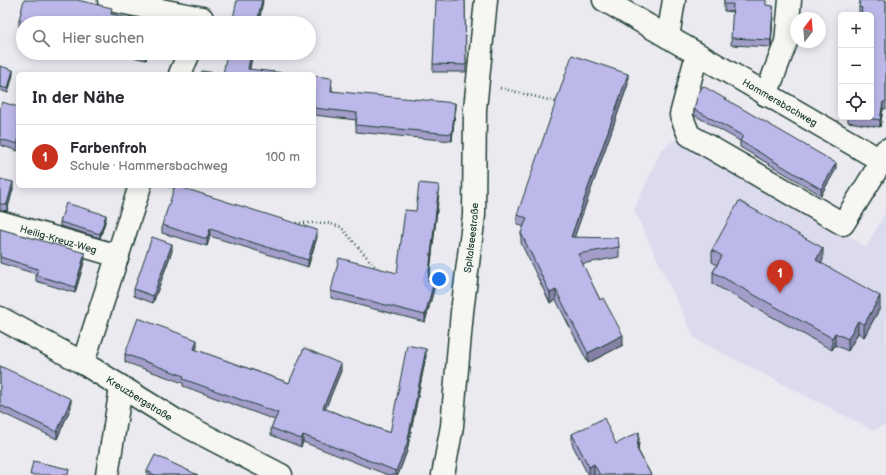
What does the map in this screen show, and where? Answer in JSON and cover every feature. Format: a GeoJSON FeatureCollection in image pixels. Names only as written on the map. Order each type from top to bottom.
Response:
{"type":"FeatureCollection","features":[{"type":"Feature","properties":{"kind":"street"},"geometry":{"type":"LineString","coordinates":[[109,0],[203,14]]}},
{"type":"Feature","properties":{"kind":"street","name":"Spitalseestraße"},"geometry":{"type":"LineString","coordinates":[[443,475],[452,426],[474,215],[475,109],[486,0]]}},
{"type":"Feature","properties":{"kind":"street","name":"Hammersbachweg"},"geometry":{"type":"LineString","coordinates":[[604,0],[766,95],[884,156]]}},
{"type":"Feature","properties":{"kind":"street"},"geometry":{"type":"LineString","coordinates":[[668,37],[674,0]]}},
{"type":"Feature","properties":{"kind":"street"},"geometry":{"type":"LineString","coordinates":[[766,95],[786,42],[790,0]]}},
{"type":"Feature","properties":{"kind":"street"},"geometry":{"type":"LineString","coordinates":[[697,54],[681,116],[689,135],[843,224],[884,156]]}},
{"type":"Feature","properties":{"kind":"street"},"geometry":{"type":"LineString","coordinates":[[181,72],[186,60]]}},
{"type":"Feature","properties":{"kind":"street"},"geometry":{"type":"LineString","coordinates":[[83,363],[139,188]]}},
{"type":"Feature","properties":{"kind":"street","name":"Heilig-Kreuz-Weg"},"geometry":{"type":"LineString","coordinates":[[0,222],[118,256]]}},
{"type":"Feature","properties":{"kind":"street","name":"Kreuzbergstraße"},"geometry":{"type":"LineString","coordinates":[[0,318],[83,363],[121,388],[175,420],[281,475]]}},
{"type":"Feature","properties":{"kind":"street"},"geometry":{"type":"LineString","coordinates":[[107,475],[121,388]]}},
{"type":"Feature","properties":{"kind":"path"},"geometry":{"type":"LineString","coordinates":[[478,82],[557,102],[555,109]]}},
{"type":"Feature","properties":{"kind":"path"},"geometry":{"type":"LineString","coordinates":[[172,188],[180,191]]}},
{"type":"Feature","properties":{"kind":"path"},"geometry":{"type":"LineString","coordinates":[[291,223],[326,223],[341,227],[377,269]]}},
{"type":"Feature","properties":{"kind":"path"},"geometry":{"type":"LineString","coordinates":[[428,283],[465,292]]}},
{"type":"Feature","properties":{"kind":"shaded area"},"geometry":{"type":"Polygon","coordinates":[[[681,135],[866,247],[886,212],[886,425],[873,430],[695,339],[634,210],[661,150],[681,135]]]}},
{"type":"Feature","properties":{"kind":"building"},"geometry":{"type":"Polygon","coordinates":[[[24,0],[77,0],[112,8],[111,14],[119,16],[20,16],[24,0]]]}},
{"type":"Feature","properties":{"kind":"building"},"geometry":{"type":"Polygon","coordinates":[[[237,0],[262,0],[259,16],[234,16],[237,0]]]}},
{"type":"Feature","properties":{"kind":"building"},"geometry":{"type":"Polygon","coordinates":[[[436,0],[465,0],[466,65],[433,64],[436,0]]]}},
{"type":"Feature","properties":{"kind":"building"},"geometry":{"type":"Polygon","coordinates":[[[724,0],[766,0],[766,5],[773,6],[771,40],[731,38],[733,4],[724,4],[724,0]]]}},
{"type":"Feature","properties":{"kind":"building"},"geometry":{"type":"Polygon","coordinates":[[[860,0],[886,0],[886,102],[883,102],[880,120],[874,119],[874,12],[861,12],[862,8],[859,7],[860,0]]]}},
{"type":"Feature","properties":{"kind":"building"},"geometry":{"type":"Polygon","coordinates":[[[572,55],[628,74],[571,237],[618,238],[619,247],[578,254],[600,300],[603,298],[623,335],[588,353],[556,290],[550,293],[521,233],[527,218],[517,215],[572,55]]]}},
{"type":"Feature","properties":{"kind":"building"},"geometry":{"type":"Polygon","coordinates":[[[226,60],[250,60],[248,69],[276,72],[223,72],[226,60]]]}},
{"type":"Feature","properties":{"kind":"building"},"geometry":{"type":"Polygon","coordinates":[[[0,66],[13,70],[8,89],[0,87],[0,66]]]}},
{"type":"Feature","properties":{"kind":"building"},"geometry":{"type":"Polygon","coordinates":[[[316,76],[332,78],[331,91],[455,103],[452,134],[356,125],[357,113],[316,108],[316,76]]]}},
{"type":"Feature","properties":{"kind":"building"},"geometry":{"type":"Polygon","coordinates":[[[703,86],[836,163],[821,189],[740,141],[743,136],[694,109],[698,94],[703,86]]]}},
{"type":"Feature","properties":{"kind":"building"},"geometry":{"type":"Polygon","coordinates":[[[2,102],[16,106],[16,143],[0,139],[0,109],[2,102]]]}},
{"type":"Feature","properties":{"kind":"building"},"geometry":{"type":"Polygon","coordinates":[[[0,179],[13,182],[7,204],[0,204],[0,179]]]}},
{"type":"Feature","properties":{"kind":"building"},"geometry":{"type":"Polygon","coordinates":[[[419,183],[439,185],[428,281],[434,282],[425,315],[331,291],[339,258],[397,273],[405,210],[416,211],[419,183]]]}},
{"type":"Feature","properties":{"kind":"building"},"geometry":{"type":"Polygon","coordinates":[[[174,188],[183,188],[317,230],[308,260],[210,229],[207,239],[162,225],[174,188]]]}},
{"type":"Feature","properties":{"kind":"building"},"geometry":{"type":"Polygon","coordinates":[[[739,201],[823,248],[816,260],[880,296],[864,325],[858,321],[848,339],[835,333],[832,338],[713,272],[722,256],[712,250],[739,201]]]}},
{"type":"Feature","properties":{"kind":"building"},"geometry":{"type":"Polygon","coordinates":[[[66,203],[106,215],[100,234],[60,222],[66,203]]]}},
{"type":"Feature","properties":{"kind":"building"},"geometry":{"type":"Polygon","coordinates":[[[0,229],[85,253],[75,287],[36,275],[38,269],[0,257],[0,229]]]}},
{"type":"Feature","properties":{"kind":"building"},"geometry":{"type":"Polygon","coordinates":[[[152,237],[172,244],[153,296],[134,289],[152,237]]]}},
{"type":"Feature","properties":{"kind":"building"},"geometry":{"type":"Polygon","coordinates":[[[138,318],[197,340],[194,349],[289,383],[304,348],[341,364],[323,408],[390,433],[407,345],[426,349],[407,444],[396,471],[303,435],[301,439],[271,428],[278,413],[183,379],[184,376],[125,354],[138,318]]]}},
{"type":"Feature","properties":{"kind":"building"},"geometry":{"type":"Polygon","coordinates":[[[0,366],[71,399],[57,432],[0,405],[0,366]]]}},
{"type":"Feature","properties":{"kind":"building"},"geometry":{"type":"Polygon","coordinates":[[[604,418],[616,444],[639,432],[637,449],[651,475],[600,475],[594,464],[589,467],[572,434],[604,418]]]}},
{"type":"Feature","properties":{"kind":"building"},"geometry":{"type":"Polygon","coordinates":[[[155,455],[198,475],[155,475],[147,471],[155,455]]]}},
{"type":"Feature","properties":{"kind":"building"},"geometry":{"type":"Polygon","coordinates":[[[33,461],[69,469],[68,475],[30,475],[33,461]]]}},
{"type":"Feature","properties":{"kind":"place","name":"Farbenfroh"},"geometry":{"type":"Point","coordinates":[780,293]}}]}
